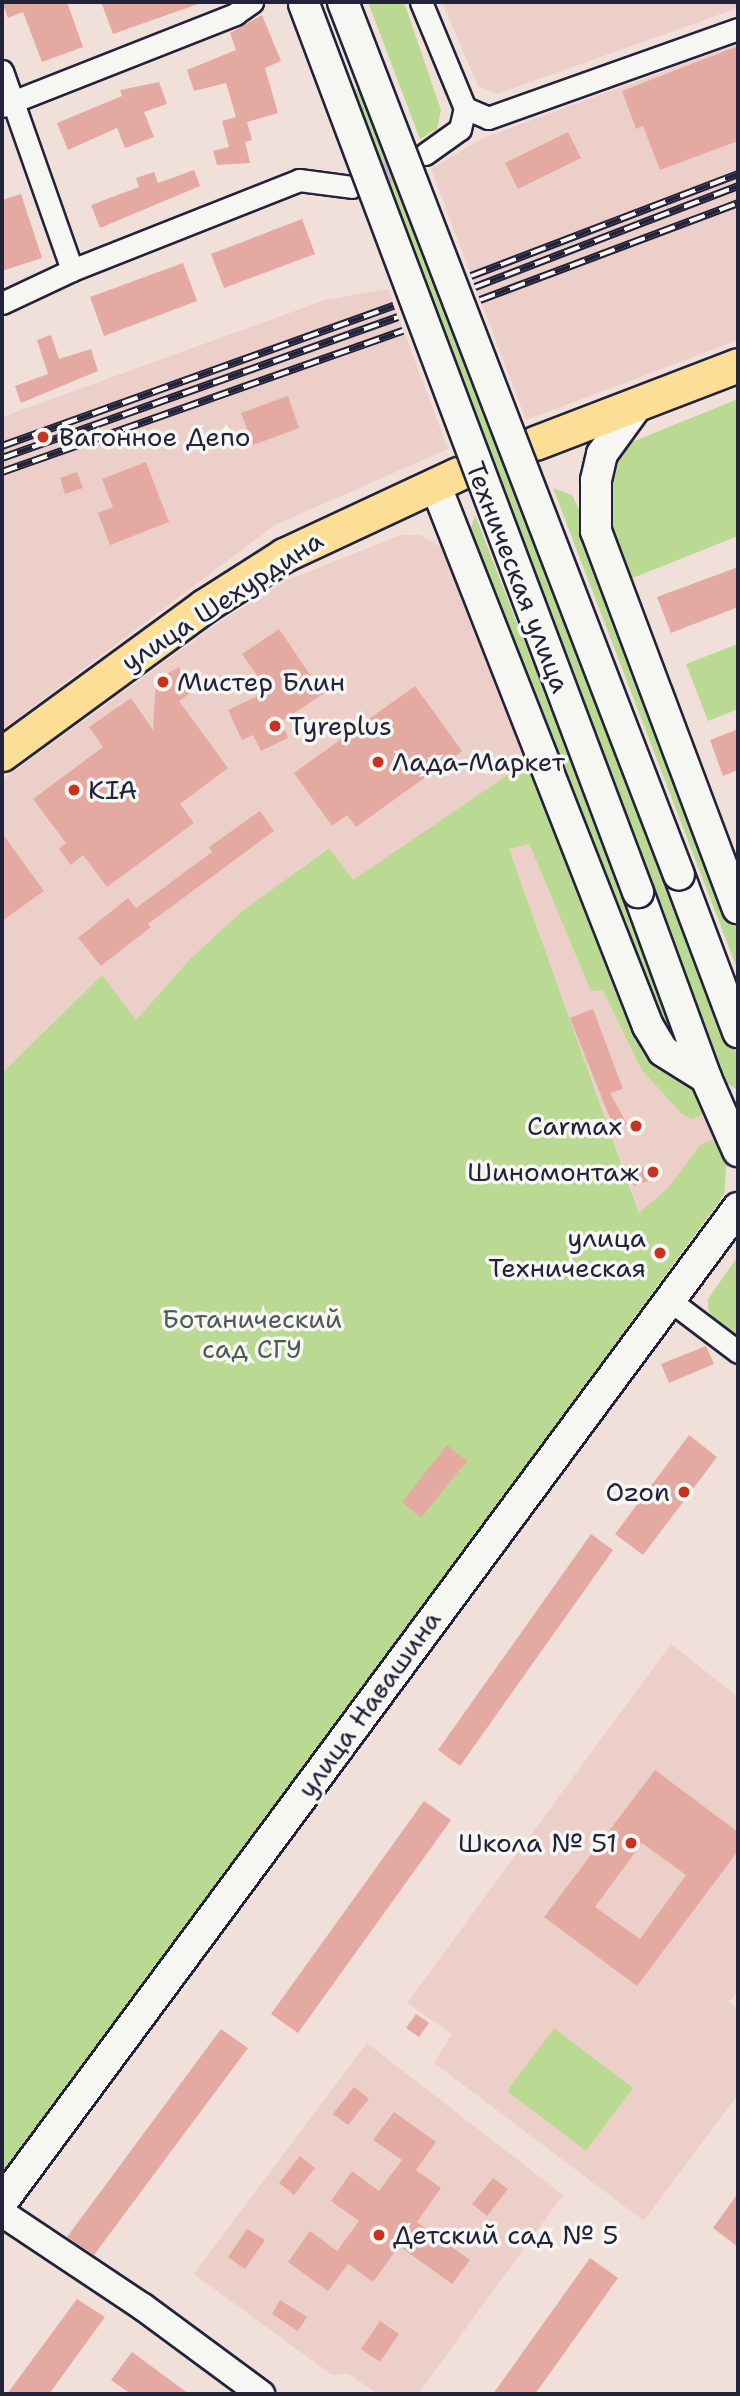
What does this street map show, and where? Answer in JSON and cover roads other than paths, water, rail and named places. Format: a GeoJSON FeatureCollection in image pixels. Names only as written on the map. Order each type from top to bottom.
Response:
{"type":"FeatureCollection","features":[{"type":"Feature","properties":{"kind":"main road","name":"Техническая улица"},"geometry":{"type":"LineString","coordinates":[[344,2],[738,1032]]}},
{"type":"Feature","properties":{"kind":"main road","name":"Техническая улица"},"geometry":{"type":"LineString","coordinates":[[304,3],[638,892],[719,1094],[738,1151]]}},
{"type":"Feature","properties":{"kind":"main road"},"geometry":{"type":"LineString","coordinates":[[535,443],[738,365]]}},
{"type":"Feature","properties":{"kind":"main road"},"geometry":{"type":"LineString","coordinates":[[639,403],[602,454],[596,480],[596,531],[738,908]]}},
{"type":"Feature","properties":{"kind":"main road"},"geometry":{"type":"LineString","coordinates":[[446,479],[648,1026],[663,1051],[719,1094]]}},
{"type":"Feature","properties":{"kind":"main road","name":"улица Шехурдина"},"geometry":{"type":"LineString","coordinates":[[2,754],[204,606],[284,555],[446,479]]}},
{"type":"Feature","properties":{"kind":"main road","name":"улица Навашина"},"geometry":{"type":"LineString","coordinates":[[2,2202],[668,1299],[738,1208]]}},
{"type":"Feature","properties":{"kind":"street"},"geometry":{"type":"LineString","coordinates":[[7,103],[235,14],[251,2]]}},
{"type":"Feature","properties":{"kind":"street"},"geometry":{"type":"LineString","coordinates":[[421,2],[465,107],[460,130],[425,154]]}},
{"type":"Feature","properties":{"kind":"street"},"geometry":{"type":"LineString","coordinates":[[465,107],[488,117],[738,29]]}},
{"type":"Feature","properties":{"kind":"street"},"geometry":{"type":"LineString","coordinates":[[2,71],[7,103],[72,270]]}},
{"type":"Feature","properties":{"kind":"street"},"geometry":{"type":"LineString","coordinates":[[2,303],[72,270],[299,180],[352,187]]}},
{"type":"Feature","properties":{"kind":"street"},"geometry":{"type":"LineString","coordinates":[[668,1299],[738,1352]]}},
{"type":"Feature","properties":{"kind":"street"},"geometry":{"type":"LineString","coordinates":[[2,2213],[143,2307],[261,2394]]}},
{"type":"Feature","properties":{"kind":"tunnel"},"geometry":{"type":"LineString","coordinates":[[357,185],[417,158]]}},
{"type":"Feature","properties":{"kind":"tunnel"},"geometry":{"type":"LineString","coordinates":[[458,474],[535,443]]}},
{"type":"Feature","properties":{"kind":"railway"},"geometry":{"type":"LineString","coordinates":[[471,276],[738,174]]}},
{"type":"Feature","properties":{"kind":"railway"},"geometry":{"type":"LineString","coordinates":[[475,287],[738,186]]}},
{"type":"Feature","properties":{"kind":"railway"},"geometry":{"type":"LineString","coordinates":[[480,300],[738,203]]}},
{"type":"Feature","properties":{"kind":"railway"},"geometry":{"type":"LineString","coordinates":[[2,446],[394,306]]}},
{"type":"Feature","properties":{"kind":"railway"},"geometry":{"type":"LineString","coordinates":[[2,458],[398,317]]}},
{"type":"Feature","properties":{"kind":"railway"},"geometry":{"type":"LineString","coordinates":[[2,472],[403,331]]}},
{"type":"Feature","properties":{"kind":"place","name":"Вагонное Депо"},"geometry":{"type":"Point","coordinates":[43,437]}},
{"type":"Feature","properties":{"kind":"place","name":"Мистер Блин"},"geometry":{"type":"Point","coordinates":[163,682]}},
{"type":"Feature","properties":{"kind":"place","name":"Tyreplus"},"geometry":{"type":"Point","coordinates":[275,726]}},
{"type":"Feature","properties":{"kind":"place","name":"Лада-Маркет"},"geometry":{"type":"Point","coordinates":[378,762]}},
{"type":"Feature","properties":{"kind":"place","name":"KIA"},"geometry":{"type":"Point","coordinates":[74,790]}},
{"type":"Feature","properties":{"kind":"place","name":"Carmax"},"geometry":{"type":"Point","coordinates":[636,1126]}},
{"type":"Feature","properties":{"kind":"place","name":"Шиномонтаж"},"geometry":{"type":"Point","coordinates":[653,1172]}},
{"type":"Feature","properties":{"kind":"place","name":"улица Техническая"},"geometry":{"type":"Point","coordinates":[660,1253]}},
{"type":"Feature","properties":{"kind":"place","name":"Ozon"},"geometry":{"type":"Point","coordinates":[684,1492]}},
{"type":"Feature","properties":{"kind":"place","name":"Школа № 51"},"geometry":{"type":"Point","coordinates":[631,1843]}},
{"type":"Feature","properties":{"kind":"place","name":"Детский сад № 5"},"geometry":{"type":"Point","coordinates":[379,2235]}},
{"type":"Feature","properties":{"kind":"park label","name":"Ботанический сад СГУ"},"geometry":{"type":"Point","coordinates":[252,1334]}}]}
